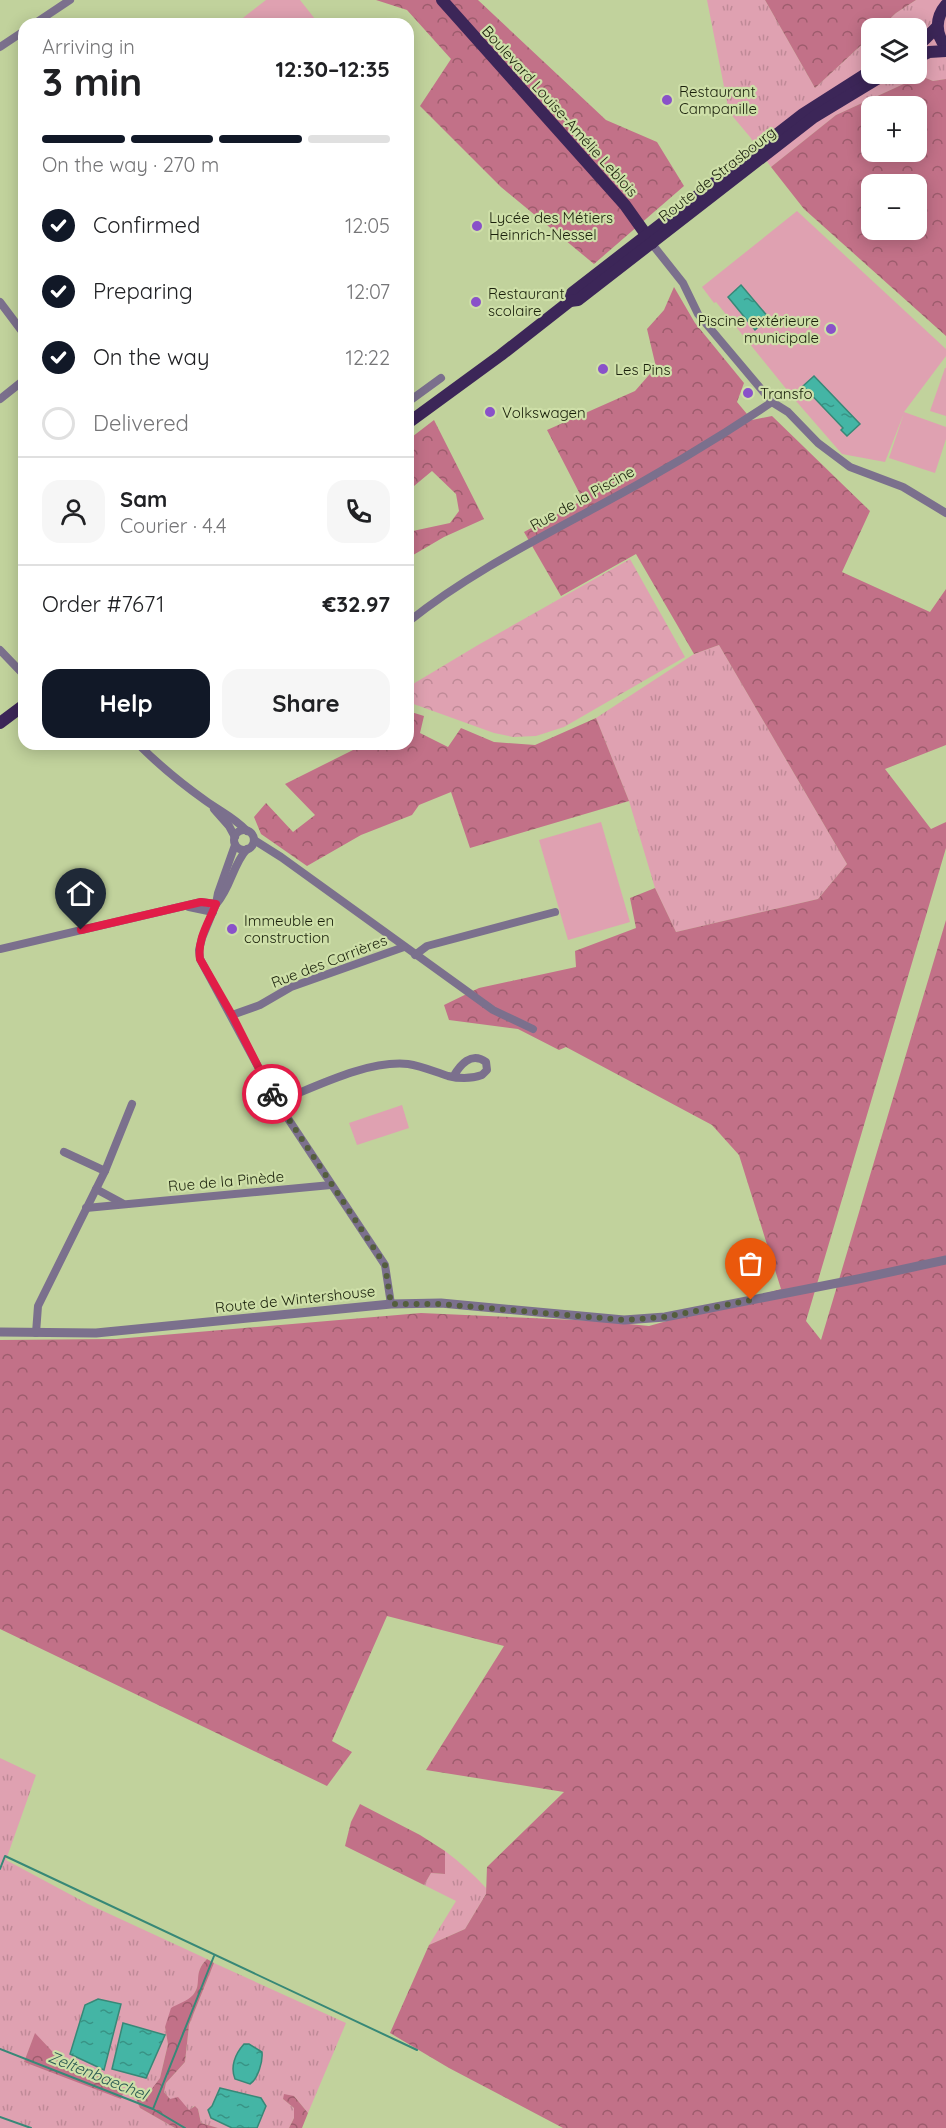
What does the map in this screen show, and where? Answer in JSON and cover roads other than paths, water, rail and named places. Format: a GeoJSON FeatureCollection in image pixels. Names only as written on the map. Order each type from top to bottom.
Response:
{"type":"FeatureCollection","features":[{"type":"Feature","properties":{"kind":"main road","name":"Boulevard Louise-Amélie Leblois"},"geometry":{"type":"LineString","coordinates":[[442,0],[621,201],[650,240]]}},
{"type":"Feature","properties":{"kind":"main road"},"geometry":{"type":"LineString","coordinates":[[927,53],[946,49],[937,27],[939,16],[946,5]]}},
{"type":"Feature","properties":{"kind":"main road"},"geometry":{"type":"LineString","coordinates":[[927,38],[937,27]]}},
{"type":"Feature","properties":{"kind":"main road","name":"Route de Strasbourg"},"geometry":{"type":"LineString","coordinates":[[761,153],[803,114],[861,77]]}},
{"type":"Feature","properties":{"kind":"main road","name":"Route de Strasbourg"},"geometry":{"type":"LineString","coordinates":[[414,419],[570,302],[578,300],[761,153],[868,84]]}},
{"type":"Feature","properties":{"kind":"main road"},"geometry":{"type":"LineString","coordinates":[[0,723],[18,710]]}},
{"type":"Feature","properties":{"kind":"street"},"geometry":{"type":"LineString","coordinates":[[43,18],[70,0]]}},
{"type":"Feature","properties":{"kind":"street"},"geometry":{"type":"LineString","coordinates":[[0,47],[18,35]]}},
{"type":"Feature","properties":{"kind":"street"},"geometry":{"type":"LineString","coordinates":[[650,240],[683,283],[698,314],[772,402],[788,411],[818,443],[850,467],[903,487],[946,513]]}},
{"type":"Feature","properties":{"kind":"street"},"geometry":{"type":"LineString","coordinates":[[0,302],[18,326]]}},
{"type":"Feature","properties":{"kind":"street"},"geometry":{"type":"LineString","coordinates":[[414,398],[441,378]]}},
{"type":"Feature","properties":{"kind":"street"},"geometry":{"type":"LineString","coordinates":[[0,399],[18,385]]}},
{"type":"Feature","properties":{"kind":"street","name":"Rue de la Piscine"},"geometry":{"type":"LineString","coordinates":[[414,617],[437,599],[506,557],[723,435],[772,402]]}},
{"type":"Feature","properties":{"kind":"street"},"geometry":{"type":"LineString","coordinates":[[0,650],[18,669]]}},
{"type":"Feature","properties":{"kind":"street"},"geometry":{"type":"LineString","coordinates":[[144,750],[161,766],[206,801],[231,816],[252,834],[250,846],[241,856],[223,896],[214,908]]}},
{"type":"Feature","properties":{"kind":"street"},"geometry":{"type":"LineString","coordinates":[[206,801],[226,822],[239,849],[250,846]]}},
{"type":"Feature","properties":{"kind":"street"},"geometry":{"type":"LineString","coordinates":[[247,831],[238,832],[200,944],[200,959],[277,1102],[385,1265],[391,1304]]}},
{"type":"Feature","properties":{"kind":"street","name":"Rue des Carrières"},"geometry":{"type":"LineString","coordinates":[[250,846],[280,856],[493,1010],[533,1029]]}},
{"type":"Feature","properties":{"kind":"street"},"geometry":{"type":"LineString","coordinates":[[0,949],[178,908],[214,908]]}},
{"type":"Feature","properties":{"kind":"street"},"geometry":{"type":"LineString","coordinates":[[415,955],[427,946],[555,912]]}},
{"type":"Feature","properties":{"kind":"street","name":"Rue des Carrières"},"geometry":{"type":"LineString","coordinates":[[232,1015],[260,1005],[291,987],[404,947]]}},
{"type":"Feature","properties":{"kind":"street"},"geometry":{"type":"LineString","coordinates":[[277,1102],[348,1074],[394,1064],[413,1065],[453,1077]]}},
{"type":"Feature","properties":{"kind":"street"},"geometry":{"type":"LineString","coordinates":[[36,1333],[38,1305],[105,1171],[132,1104]]}},
{"type":"Feature","properties":{"kind":"street"},"geometry":{"type":"LineString","coordinates":[[64,1152],[105,1171]]}},
{"type":"Feature","properties":{"kind":"street","name":"Rue de la Pinède"},"geometry":{"type":"LineString","coordinates":[[86,1208],[332,1185]]}},
{"type":"Feature","properties":{"kind":"street"},"geometry":{"type":"LineString","coordinates":[[96,1189],[124,1204]]}},
{"type":"Feature","properties":{"kind":"street","name":"Route de Wintershouse"},"geometry":{"type":"LineString","coordinates":[[0,1332],[96,1333],[391,1304],[441,1304],[624,1320],[665,1317],[858,1280],[946,1260]]}},
{"type":"Feature","properties":{"kind":"water"},"geometry":{"type":"Polygon","coordinates":[[[741,285],[769,318],[755,330],[728,297],[741,285]]]}},
{"type":"Feature","properties":{"kind":"water"},"geometry":{"type":"Polygon","coordinates":[[[814,376],[860,424],[847,436],[841,430],[843,428],[803,386],[814,376]]]}},
{"type":"Feature","properties":{"kind":"water"},"geometry":{"type":"Polygon","coordinates":[[[98,1999],[121,2004],[104,2070],[70,2054],[85,2005],[98,1999]]]}},
{"type":"Feature","properties":{"kind":"water"},"geometry":{"type":"Polygon","coordinates":[[[123,2023],[165,2035],[146,2078],[112,2069],[123,2023]]]}},
{"type":"Feature","properties":{"kind":"water"},"geometry":{"type":"Polygon","coordinates":[[[244,2044],[249,2044],[262,2052],[259,2070],[250,2084],[235,2079],[233,2070],[234,2061],[244,2044]]]}},
{"type":"Feature","properties":{"kind":"water"},"geometry":{"type":"Polygon","coordinates":[[[220,2088],[261,2098],[266,2106],[257,2128],[232,2128],[211,2118],[208,2110],[220,2088]]]}},
{"type":"Feature","properties":{"kind":"waterway"},"geometry":{"type":"LineString","coordinates":[[0,1869],[5,1856],[417,2050]]}},
{"type":"Feature","properties":{"kind":"waterway"},"geometry":{"type":"LineString","coordinates":[[153,2109],[214,1956]]}},
{"type":"Feature","properties":{"kind":"waterway","name":"Zeltenbaechel"},"geometry":{"type":"LineString","coordinates":[[0,2049],[153,2109],[185,2128]]}},
{"type":"Feature","properties":{"kind":"waterway"},"geometry":{"type":"LineString","coordinates":[[0,2117],[31,2128]]}},
{"type":"Feature","properties":{"kind":"place","name":"Restaurant Campanille"},"geometry":{"type":"Point","coordinates":[667,100]}},
{"type":"Feature","properties":{"kind":"place","name":"Lycée des Métiers Heinrich-Nessel"},"geometry":{"type":"Point","coordinates":[477,226]}},
{"type":"Feature","properties":{"kind":"place","name":"Restaurant scolaire"},"geometry":{"type":"Point","coordinates":[476,302]}},
{"type":"Feature","properties":{"kind":"place","name":"Piscine extérieure municipale"},"geometry":{"type":"Point","coordinates":[831,329]}},
{"type":"Feature","properties":{"kind":"place","name":"Les Pins"},"geometry":{"type":"Point","coordinates":[603,369]}},
{"type":"Feature","properties":{"kind":"place","name":"Transfo"},"geometry":{"type":"Point","coordinates":[748,393]}},
{"type":"Feature","properties":{"kind":"place","name":"Volkswagen"},"geometry":{"type":"Point","coordinates":[490,412]}},
{"type":"Feature","properties":{"kind":"place","name":"Immeuble en construction"},"geometry":{"type":"Point","coordinates":[232,929]}}]}
